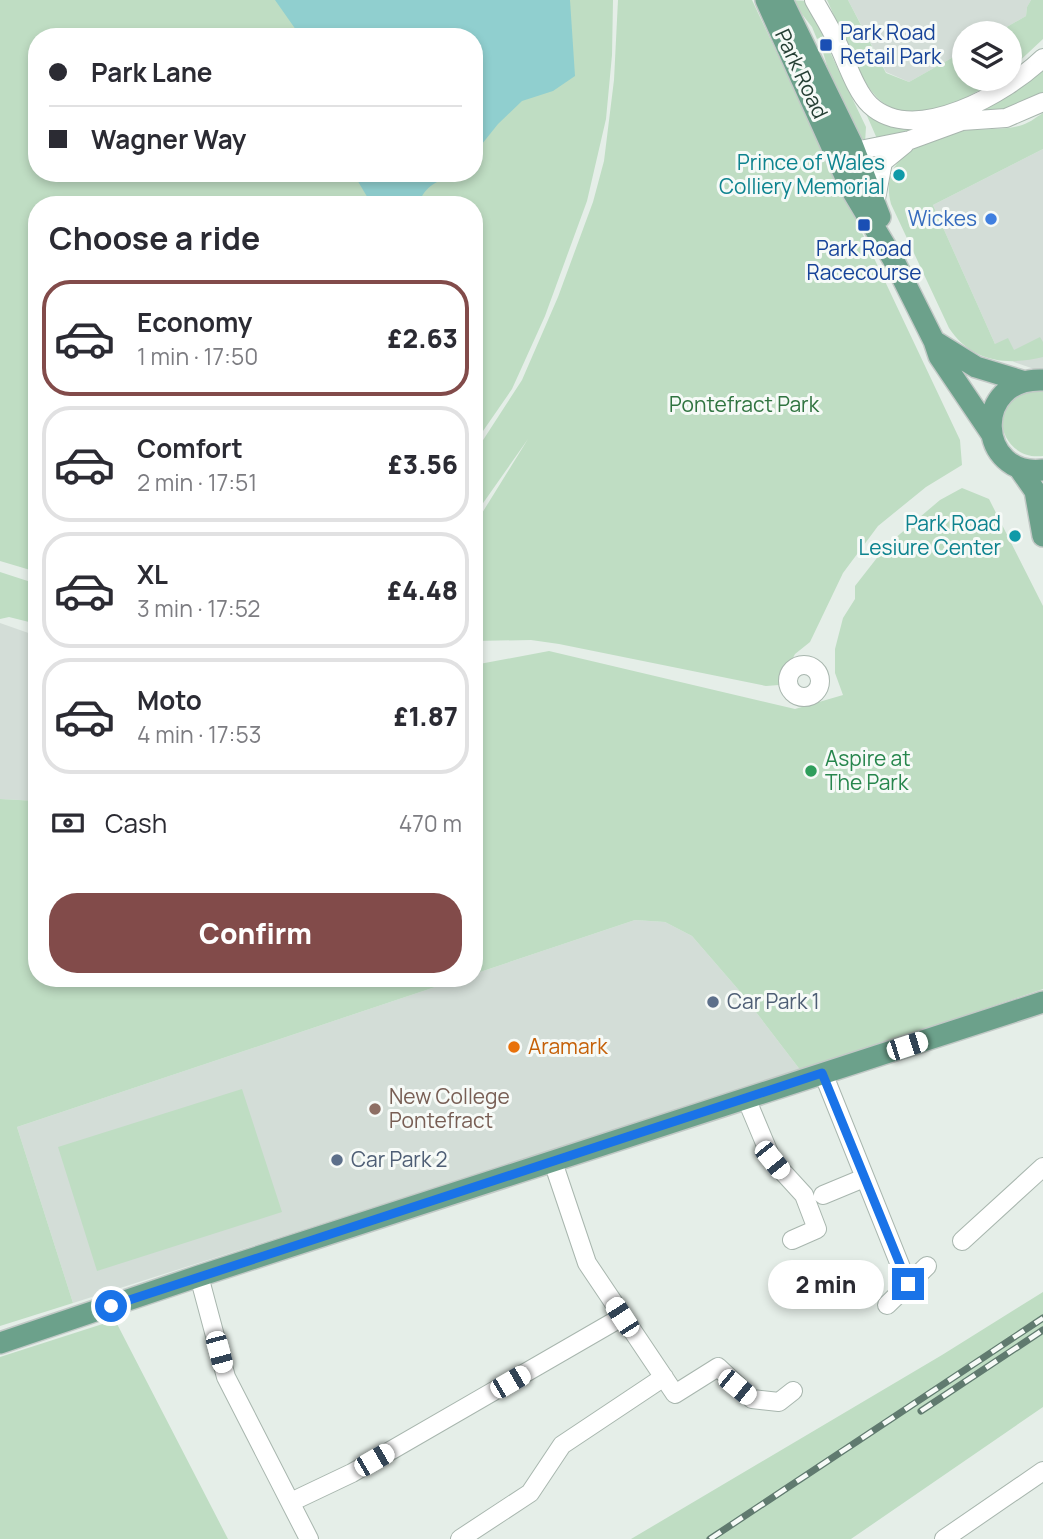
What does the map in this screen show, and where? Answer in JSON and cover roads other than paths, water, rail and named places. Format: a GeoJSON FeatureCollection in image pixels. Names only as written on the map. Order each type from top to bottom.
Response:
{"type":"FeatureCollection","features":[{"type":"Feature","properties":{"kind":"main road","name":"Park Road"},"geometry":{"type":"LineString","coordinates":[[774,4],[850,187],[893,259],[939,356],[991,433],[999,452],[1019,468],[1035,491],[1043,536]]}},
{"type":"Feature","properties":{"kind":"main road","name":"Park Road"},"geometry":{"type":"LineString","coordinates":[[774,4],[855,151],[893,259]]}},
{"type":"Feature","properties":{"kind":"main road"},"geometry":{"type":"LineString","coordinates":[[934,341],[976,367],[1033,381]]}},
{"type":"Feature","properties":{"kind":"main road"},"geometry":{"type":"LineString","coordinates":[[991,433],[990,422],[997,401],[1004,393],[1033,381]]}},
{"type":"Feature","properties":{"kind":"main road"},"geometry":{"type":"LineString","coordinates":[[1019,468],[1043,470]]}},
{"type":"Feature","properties":{"kind":"main road"},"geometry":{"type":"LineString","coordinates":[[0,1343],[1043,1002]]}},
{"type":"Feature","properties":{"kind":"street"},"geometry":{"type":"LineString","coordinates":[[814,0],[869,104],[897,120],[934,119],[954,113],[984,99],[1043,58]]}},
{"type":"Feature","properties":{"kind":"street"},"geometry":{"type":"LineString","coordinates":[[832,142],[855,151],[911,140],[962,121],[1014,116],[1043,102]]}},
{"type":"Feature","properties":{"kind":"street"},"geometry":{"type":"LineString","coordinates":[[875,204],[883,162],[911,140]]}},
{"type":"Feature","properties":{"kind":"street"},"geometry":{"type":"LineString","coordinates":[[822,1073],[908,1284]]}},
{"type":"Feature","properties":{"kind":"street"},"geometry":{"type":"LineString","coordinates":[[746,1098],[772,1160],[804,1195],[817,1229],[792,1240]]}},
{"type":"Feature","properties":{"kind":"street"},"geometry":{"type":"LineString","coordinates":[[553,1163],[587,1263],[675,1394],[718,1367],[752,1399],[779,1402],[793,1391]]}},
{"type":"Feature","properties":{"kind":"street"},"geometry":{"type":"LineString","coordinates":[[962,1241],[1043,1167]]}},
{"type":"Feature","properties":{"kind":"street"},"geometry":{"type":"LineString","coordinates":[[823,1195],[864,1178]]}},
{"type":"Feature","properties":{"kind":"street"},"geometry":{"type":"LineString","coordinates":[[887,1305],[928,1266]]}},
{"type":"Feature","properties":{"kind":"street"},"geometry":{"type":"LineString","coordinates":[[199,1276],[226,1377],[309,1539]]}},
{"type":"Feature","properties":{"kind":"street"},"geometry":{"type":"LineString","coordinates":[[291,1502],[352,1473],[622,1317]]}},
{"type":"Feature","properties":{"kind":"street"},"geometry":{"type":"LineString","coordinates":[[460,1539],[530,1493],[562,1445],[664,1377]]}},
{"type":"Feature","properties":{"kind":"street"},"geometry":{"type":"LineString","coordinates":[[944,1539],[1043,1471]]}},
{"type":"Feature","properties":{"kind":"water"},"geometry":{"type":"Polygon","coordinates":[[[275,0],[570,0],[575,76],[553,91],[522,101],[483,143],[483,28],[295,28],[275,0]]]}},
{"type":"Feature","properties":{"kind":"water"},"geometry":{"type":"Polygon","coordinates":[[[358,182],[437,182],[422,196],[367,196],[358,182]]]}},
{"type":"Feature","properties":{"kind":"railway"},"geometry":{"type":"LineString","coordinates":[[710,1539],[1043,1318]]}},
{"type":"Feature","properties":{"kind":"railway"},"geometry":{"type":"LineString","coordinates":[[921,1411],[1043,1330]]}},
{"type":"Feature","properties":{"kind":"place","name":"Park Road Retail Park"},"geometry":{"type":"Point","coordinates":[826,45]}},
{"type":"Feature","properties":{"kind":"place","name":"Prince of Wales Colliery Memorial"},"geometry":{"type":"Point","coordinates":[899,175]}},
{"type":"Feature","properties":{"kind":"place","name":"Wickes"},"geometry":{"type":"Point","coordinates":[991,219]}},
{"type":"Feature","properties":{"kind":"place","name":"Park Road Racecourse"},"geometry":{"type":"Point","coordinates":[864,225]}},
{"type":"Feature","properties":{"kind":"place","name":"Park Road Lesiure Center"},"geometry":{"type":"Point","coordinates":[1015,536]}},
{"type":"Feature","properties":{"kind":"place","name":"Aspire at The Park"},"geometry":{"type":"Point","coordinates":[811,771]}},
{"type":"Feature","properties":{"kind":"place","name":"Car Park 1"},"geometry":{"type":"Point","coordinates":[713,1002]}},
{"type":"Feature","properties":{"kind":"place","name":"Aramark"},"geometry":{"type":"Point","coordinates":[514,1047]}},
{"type":"Feature","properties":{"kind":"place","name":"New College Pontefract"},"geometry":{"type":"Point","coordinates":[375,1109]}},
{"type":"Feature","properties":{"kind":"place","name":"Car Park 2"},"geometry":{"type":"Point","coordinates":[337,1160]}},
{"type":"Feature","properties":{"kind":"park label","name":"Pontefract Park"},"geometry":{"type":"Point","coordinates":[744,405]}}]}
